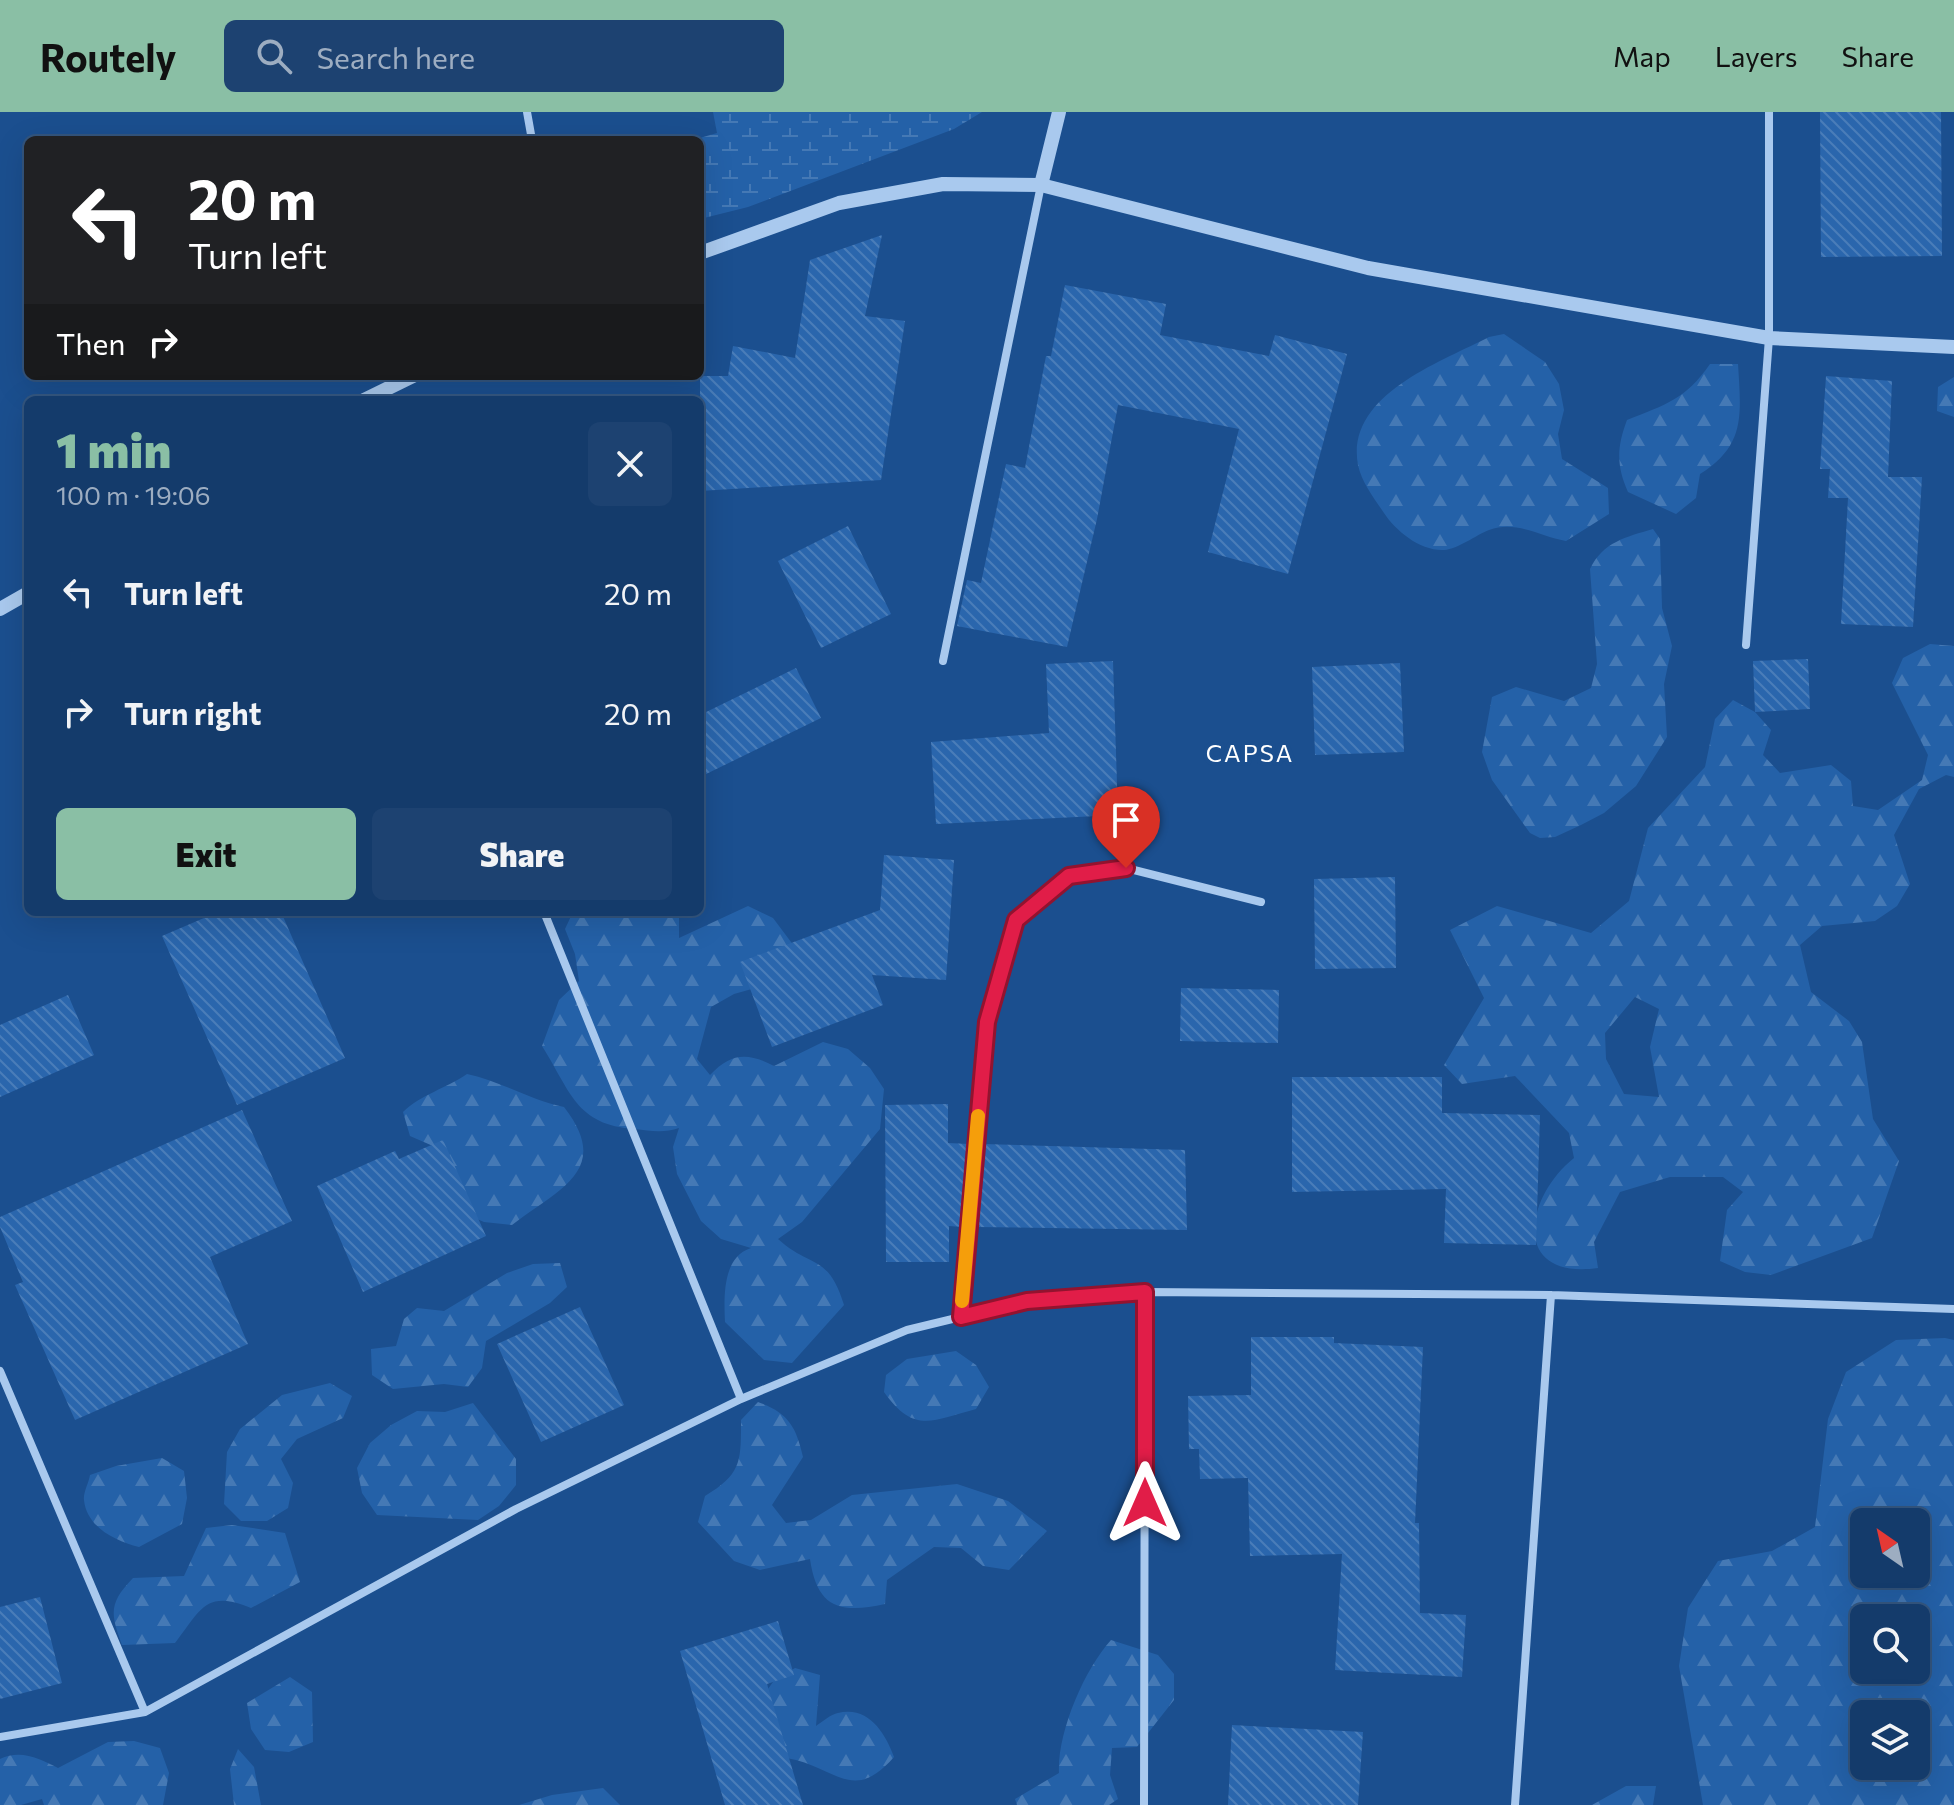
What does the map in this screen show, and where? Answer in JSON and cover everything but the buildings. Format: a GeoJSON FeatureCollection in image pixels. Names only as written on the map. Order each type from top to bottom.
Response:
{"type":"FeatureCollection","features":[{"type":"Feature","properties":{"kind":"street"},"geometry":{"type":"LineString","coordinates":[[527,112],[531,136]]}},
{"type":"Feature","properties":{"kind":"street"},"geometry":{"type":"LineString","coordinates":[[943,661],[1041,185],[1059,112]]}},
{"type":"Feature","properties":{"kind":"street"},"geometry":{"type":"LineString","coordinates":[[1746,645],[1769,338],[1769,112]]}},
{"type":"Feature","properties":{"kind":"street"},"geometry":{"type":"LineString","coordinates":[[704,252],[839,203],[943,184],[1041,185],[1368,268],[1769,338],[1954,347]]}},
{"type":"Feature","properties":{"kind":"street"},"geometry":{"type":"LineString","coordinates":[[372,396],[405,380]]}},
{"type":"Feature","properties":{"kind":"street"},"geometry":{"type":"LineString","coordinates":[[0,609],[24,595]]}},
{"type":"Feature","properties":{"kind":"street"},"geometry":{"type":"LineString","coordinates":[[961,1317],[987,1022],[1016,920],[1069,876],[1126,868],[1261,902]]}},
{"type":"Feature","properties":{"kind":"street"},"geometry":{"type":"LineString","coordinates":[[546,916],[741,1399]]}},
{"type":"Feature","properties":{"kind":"street"},"geometry":{"type":"LineString","coordinates":[[1144,1805],[1145,1292]]}},
{"type":"Feature","properties":{"kind":"street"},"geometry":{"type":"LineString","coordinates":[[0,1737],[145,1712],[516,1509],[741,1399],[907,1330],[1027,1301],[1145,1292],[1551,1295],[1954,1309]]}},
{"type":"Feature","properties":{"kind":"street"},"geometry":{"type":"LineString","coordinates":[[1515,1805],[1551,1295]]}},
{"type":"Feature","properties":{"kind":"street"},"geometry":{"type":"LineString","coordinates":[[0,1371],[145,1712]]}},
{"type":"Feature","properties":{"kind":"green space"},"geometry":{"type":"Polygon","coordinates":[[[713,112],[982,112],[954,129],[748,207],[704,218],[704,137],[717,133],[713,112]]]}},
{"type":"Feature","properties":{"kind":"green space"},"geometry":{"type":"Polygon","coordinates":[[[1504,334],[1545,362],[1559,384],[1564,410],[1558,434],[1562,459],[1608,488],[1609,514],[1566,541],[1528,530],[1499,527],[1449,549],[1426,547],[1395,527],[1372,496],[1358,465],[1358,440],[1366,419],[1381,400],[1401,384],[1489,337],[1504,334]]]}},
{"type":"Feature","properties":{"kind":"green space"},"geometry":{"type":"Polygon","coordinates":[[[1710,364],[1738,364],[1740,399],[1737,427],[1726,452],[1700,474],[1696,498],[1676,514],[1628,492],[1621,473],[1621,439],[1627,420],[1664,405],[1683,393],[1710,364]]]}},
{"type":"Feature","properties":{"kind":"green space"},"geometry":{"type":"Polygon","coordinates":[[[1954,377],[1954,417],[1937,411],[1938,387],[1954,377]]]}},
{"type":"Feature","properties":{"kind":"green space"},"geometry":{"type":"Polygon","coordinates":[[[1653,529],[1660,539],[1662,608],[1672,646],[1664,684],[1667,737],[1636,786],[1604,813],[1555,837],[1540,838],[1530,833],[1492,780],[1482,752],[1492,697],[1516,687],[1564,701],[1591,688],[1597,664],[1590,569],[1609,547],[1653,529]]]}},
{"type":"Feature","properties":{"kind":"green space"},"geometry":{"type":"Polygon","coordinates":[[[1930,644],[1954,646],[1954,777],[1946,775],[1919,789],[1894,835],[1910,884],[1897,906],[1875,921],[1822,926],[1800,945],[1811,992],[1849,1021],[1862,1042],[1873,1119],[1899,1161],[1872,1238],[1771,1275],[1745,1272],[1720,1261],[1727,1210],[1743,1192],[1723,1177],[1670,1177],[1620,1192],[1594,1242],[1598,1268],[1570,1268],[1550,1261],[1539,1249],[1535,1232],[1537,1213],[1557,1174],[1574,1158],[1569,1133],[1515,1076],[1462,1084],[1444,1065],[1484,998],[1450,930],[1497,906],[1591,933],[1629,901],[1648,828],[1705,767],[1715,719],[1733,700],[1755,712],[1771,730],[1763,755],[1780,773],[1831,765],[1851,781],[1853,806],[1878,810],[1922,780],[1928,755],[1892,683],[1903,658],[1930,644]],[[1635,997],[1605,1033],[1606,1059],[1624,1094],[1659,1097],[1650,1047],[1659,1009],[1635,997]]]}},
{"type":"Feature","properties":{"kind":"green space"},"geometry":{"type":"Polygon","coordinates":[[[748,906],[773,918],[803,958],[784,980],[734,994],[711,1007],[697,1059],[710,1075],[725,1062],[740,1057],[756,1058],[774,1066],[823,1042],[848,1049],[870,1068],[884,1089],[880,1129],[802,1222],[778,1239],[825,1269],[838,1288],[844,1305],[792,1363],[764,1360],[725,1322],[725,1290],[730,1269],[742,1253],[751,1248],[721,1239],[701,1221],[677,1174],[673,1147],[679,1128],[647,1130],[600,1121],[577,1103],[542,1046],[559,1000],[579,981],[575,954],[565,929],[571,916],[679,916],[679,938],[748,906]]]}},
{"type":"Feature","properties":{"kind":"green space"},"geometry":{"type":"Polygon","coordinates":[[[467,1074],[564,1107],[578,1129],[583,1147],[581,1163],[574,1176],[512,1225],[484,1222],[461,1212],[433,1146],[410,1136],[403,1112],[467,1074]]]}},
{"type":"Feature","properties":{"kind":"green space"},"geometry":{"type":"Polygon","coordinates":[[[560,1263],[567,1287],[550,1303],[486,1341],[482,1368],[468,1387],[444,1384],[393,1389],[372,1375],[371,1349],[396,1346],[404,1319],[417,1308],[444,1311],[507,1273],[533,1264],[560,1263]]]}},
{"type":"Feature","properties":{"kind":"green space"},"geometry":{"type":"Polygon","coordinates":[[[1896,1340],[1954,1340],[1954,1805],[1703,1805],[1679,1666],[1688,1608],[1718,1561],[1772,1551],[1815,1527],[1828,1419],[1846,1372],[1896,1340]]]}},
{"type":"Feature","properties":{"kind":"green space"},"geometry":{"type":"Polygon","coordinates":[[[956,1351],[976,1365],[989,1387],[976,1409],[924,1421],[905,1414],[884,1392],[886,1375],[907,1359],[956,1351]]]}},
{"type":"Feature","properties":{"kind":"green space"},"geometry":{"type":"Polygon","coordinates":[[[330,1383],[352,1396],[343,1418],[297,1439],[281,1459],[293,1483],[288,1508],[267,1521],[241,1521],[224,1504],[227,1452],[240,1429],[282,1395],[330,1383]]]}},
{"type":"Feature","properties":{"kind":"green space"},"geometry":{"type":"Polygon","coordinates":[[[758,1402],[777,1411],[789,1422],[803,1457],[772,1505],[786,1523],[811,1520],[852,1495],[957,1484],[1008,1501],[1047,1531],[1009,1570],[983,1566],[961,1548],[934,1547],[887,1580],[885,1604],[869,1607],[833,1604],[818,1588],[810,1559],[760,1570],[734,1561],[698,1522],[705,1496],[726,1481],[737,1465],[741,1420],[758,1402]]]}},
{"type":"Feature","properties":{"kind":"green space"},"geometry":{"type":"Polygon","coordinates":[[[473,1403],[516,1459],[516,1485],[499,1506],[478,1520],[377,1515],[362,1493],[357,1468],[370,1443],[391,1425],[417,1411],[445,1412],[473,1403]]]}},
{"type":"Feature","properties":{"kind":"green space"},"geometry":{"type":"Polygon","coordinates":[[[162,1458],[184,1471],[187,1498],[182,1524],[139,1547],[112,1537],[97,1526],[86,1510],[84,1500],[90,1475],[116,1466],[162,1458]]]}},
{"type":"Feature","properties":{"kind":"green space"},"geometry":{"type":"Polygon","coordinates":[[[232,1525],[285,1533],[300,1582],[251,1608],[224,1601],[214,1602],[199,1612],[175,1643],[122,1645],[115,1625],[114,1609],[119,1595],[133,1578],[184,1576],[206,1528],[232,1525]]]}},
{"type":"Feature","properties":{"kind":"green space"},"geometry":{"type":"Polygon","coordinates":[[[1111,1640],[1158,1655],[1174,1674],[1174,1700],[1137,1747],[1112,1748],[1110,1775],[1118,1799],[1109,1805],[1017,1805],[1015,1799],[1059,1773],[1062,1740],[1074,1703],[1091,1668],[1111,1640]]]}},
{"type":"Feature","properties":{"kind":"green space"},"geometry":{"type":"Polygon","coordinates":[[[795,1668],[820,1675],[816,1726],[838,1713],[859,1714],[874,1723],[894,1757],[868,1778],[847,1780],[796,1760],[746,1753],[739,1729],[773,1682],[795,1668]]]}},
{"type":"Feature","properties":{"kind":"green space"},"geometry":{"type":"Polygon","coordinates":[[[290,1677],[312,1692],[313,1742],[289,1752],[265,1750],[251,1729],[247,1703],[290,1677]]]}},
{"type":"Feature","properties":{"kind":"green space"},"geometry":{"type":"Polygon","coordinates":[[[134,1741],[160,1748],[169,1773],[163,1805],[44,1805],[42,1799],[21,1805],[0,1805],[0,1759],[23,1755],[58,1768],[108,1742],[134,1741]]]}},
{"type":"Feature","properties":{"kind":"green space"},"geometry":{"type":"Polygon","coordinates":[[[238,1749],[254,1767],[261,1805],[234,1805],[230,1769],[238,1749]]]}},
{"type":"Feature","properties":{"kind":"green space"},"geometry":{"type":"Polygon","coordinates":[[[1626,1786],[1656,1786],[1653,1805],[1592,1805],[1626,1786]]]}},
{"type":"Feature","properties":{"kind":"green space"},"geometry":{"type":"Polygon","coordinates":[[[603,1788],[620,1805],[519,1805],[552,1795],[603,1788]]]}},
{"type":"Feature","properties":{"kind":"slow traffic"},"geometry":{"type":"LineString","coordinates":[[962,1301],[978,1116]]}},
{"type":"Feature","properties":{"kind":"district","name":"CAPSA"},"geometry":{"type":"Point","coordinates":[1250,752]}},
{"type":"Feature","properties":{"kind":"route"},"geometry":{"type":"LineString","coordinates":[[1126,868],[1069,876],[1016,920],[987,1022],[961,1317],[1027,1301],[1145,1292],[1145,1503]]}}]}
